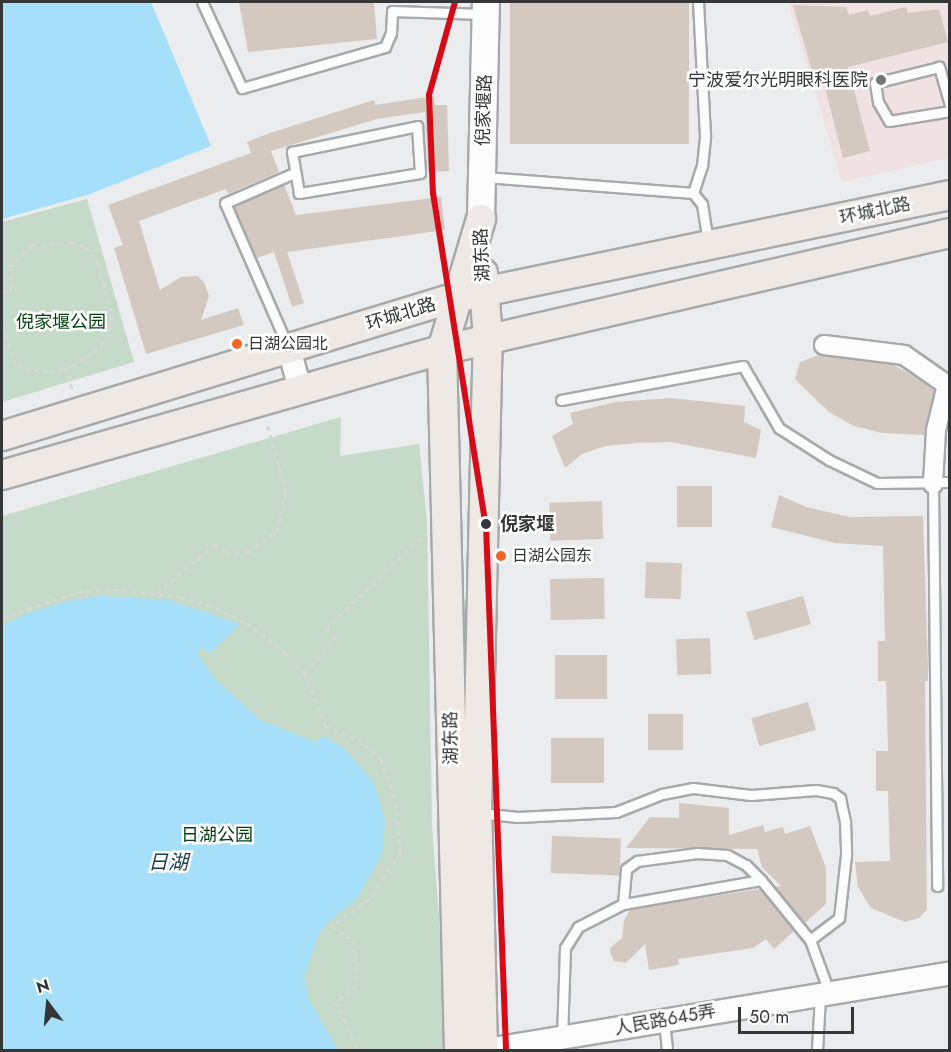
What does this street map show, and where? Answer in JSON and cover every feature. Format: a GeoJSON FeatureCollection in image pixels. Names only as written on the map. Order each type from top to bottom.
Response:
{"type":"FeatureCollection","features":[{"type":"Feature","properties":{"kind":"main road","name":"倪家堰路"},"geometry":{"type":"LineString","coordinates":[[481,219],[486,8]]}},
{"type":"Feature","properties":{"kind":"main road","name":"环城北路"},"geometry":{"type":"LineString","coordinates":[[2,436],[454,298],[950,195]]}},
{"type":"Feature","properties":{"kind":"main road","name":"湖东路"},"geometry":{"type":"LineString","coordinates":[[481,219],[488,339],[477,812],[485,1050]]}},
{"type":"Feature","properties":{"kind":"main road","name":"湖东路"},"geometry":{"type":"LineString","coordinates":[[459,1050],[442,350],[454,298],[481,219]]}},
{"type":"Feature","properties":{"kind":"main road","name":"环城北路"},"geometry":{"type":"LineString","coordinates":[[2,475],[300,388],[442,350],[950,233]]}},
{"type":"Feature","properties":{"kind":"street"},"geometry":{"type":"LineString","coordinates":[[824,345],[904,355],[946,385],[936,430],[941,483]]}},
{"type":"Feature","properties":{"kind":"street"},"geometry":{"type":"LineString","coordinates":[[289,349],[300,388]]}},
{"type":"Feature","properties":{"kind":"street","name":"人民路645弄"},"geometry":{"type":"LineString","coordinates":[[485,1050],[950,973]]}},
{"type":"Feature","properties":{"kind":"lane"},"geometry":{"type":"LineString","coordinates":[[202,2],[242,88],[384,47],[392,33],[390,6],[486,8]]}},
{"type":"Feature","properties":{"kind":"lane"},"geometry":{"type":"LineString","coordinates":[[693,194],[702,166],[705,135],[698,2]]}},
{"type":"Feature","properties":{"kind":"lane"},"geometry":{"type":"LineString","coordinates":[[950,105],[939,67],[875,83],[878,102],[889,121],[950,111]]}},
{"type":"Feature","properties":{"kind":"lane"},"geometry":{"type":"LineString","coordinates":[[417,126],[420,173],[299,193],[294,173],[292,152],[417,126]]}},
{"type":"Feature","properties":{"kind":"lane"},"geometry":{"type":"LineString","coordinates":[[289,349],[225,202],[294,173]]}},
{"type":"Feature","properties":{"kind":"lane"},"geometry":{"type":"LineString","coordinates":[[482,177],[693,194],[702,204],[709,245]]}},
{"type":"Feature","properties":{"kind":"lane"},"geometry":{"type":"LineString","coordinates":[[561,400],[743,366],[779,428],[829,460],[877,483],[941,483],[937,886]]}},
{"type":"Feature","properties":{"kind":"lane"},"geometry":{"type":"LineString","coordinates":[[477,812],[518,817],[616,812],[662,794],[693,788],[751,795],[816,790],[833,793],[840,798],[845,821],[846,855],[838,918],[810,940]]}},
{"type":"Feature","properties":{"kind":"lane"},"geometry":{"type":"LineString","coordinates":[[623,904],[626,869],[648,858],[712,852],[727,855],[746,865],[810,940],[825,994],[817,1050]]}},
{"type":"Feature","properties":{"kind":"lane"},"geometry":{"type":"LineString","coordinates":[[562,1038],[565,948],[578,927],[623,904],[761,880]]}},
{"type":"Feature","properties":{"kind":"lane"},"geometry":{"type":"LineString","coordinates":[[664,1021],[667,1050]]}},
{"type":"Feature","properties":{"kind":"path"},"geometry":{"type":"LineString","coordinates":[[2,294],[12,288],[10,267],[32,245],[71,242],[86,247],[99,264],[112,317],[109,334],[92,354],[64,367],[30,370],[16,364],[2,325]]}},
{"type":"Feature","properties":{"kind":"path"},"geometry":{"type":"LineString","coordinates":[[64,367],[73,391]]}},
{"type":"Feature","properties":{"kind":"path"},"geometry":{"type":"LineString","coordinates":[[157,593],[214,544],[226,553],[248,552],[277,532],[286,491],[258,401]]}},
{"type":"Feature","properties":{"kind":"path"},"geometry":{"type":"LineString","coordinates":[[305,673],[335,638],[326,628],[446,514]]}},
{"type":"Feature","properties":{"kind":"path"},"geometry":{"type":"LineString","coordinates":[[2,618],[47,600],[114,588],[157,593],[216,608],[248,624],[305,673],[322,723],[358,740],[381,759],[396,803],[400,853],[369,898],[332,926],[354,940],[357,985],[336,1002],[358,1050]]}},
{"type":"Feature","properties":{"kind":"shaded area","name":"宁波爱尔光明眼科医院"},"geometry":{"type":"Polygon","coordinates":[[[788,2],[949,2],[949,158],[842,182],[788,2]]]}},
{"type":"Feature","properties":{"kind":"green space","name":"倪家堰公园"},"geometry":{"type":"Polygon","coordinates":[[[87,199],[134,362],[2,402],[2,222],[87,199]]]}},
{"type":"Feature","properties":{"kind":"green space","name":"日湖公园"},"geometry":{"type":"Polygon","coordinates":[[[341,417],[340,456],[419,444],[427,521],[432,826],[449,1050],[2,1050],[2,516],[341,417]]]}},
{"type":"Feature","properties":{"kind":"water"},"geometry":{"type":"Polygon","coordinates":[[[2,2],[151,2],[211,146],[90,194],[2,219],[2,2]]]}},
{"type":"Feature","properties":{"kind":"water","name":"日湖"},"geometry":{"type":"Polygon","coordinates":[[[102,596],[168,600],[240,624],[210,653],[204,647],[197,653],[215,679],[260,720],[315,742],[323,736],[345,749],[374,783],[385,820],[382,854],[356,900],[328,922],[318,936],[304,976],[308,998],[338,1050],[2,1050],[2,626],[23,615],[64,602],[102,596]]]}},
{"type":"Feature","properties":{"kind":"building"},"geometry":{"type":"Polygon","coordinates":[[[239,2],[374,2],[377,39],[248,52],[239,2]]]}},
{"type":"Feature","properties":{"kind":"building"},"geometry":{"type":"Polygon","coordinates":[[[510,2],[689,2],[689,144],[510,144],[510,2]]]}},
{"type":"Feature","properties":{"kind":"building"},"geometry":{"type":"Polygon","coordinates":[[[793,5],[846,7],[849,15],[868,10],[870,16],[906,7],[908,13],[939,9],[948,42],[848,67],[870,151],[843,158],[822,76],[814,78],[793,5]]]}},
{"type":"Feature","properties":{"kind":"building"},"geometry":{"type":"Polygon","coordinates":[[[434,96],[435,105],[447,105],[449,171],[428,172],[425,112],[377,119],[271,151],[279,172],[228,194],[226,189],[139,221],[160,290],[181,277],[197,276],[204,282],[209,296],[201,320],[238,308],[244,325],[146,354],[114,248],[123,245],[108,205],[251,153],[247,142],[270,133],[374,100],[375,105],[434,96]]]}},
{"type":"Feature","properties":{"kind":"building"},"geometry":{"type":"Polygon","coordinates":[[[284,185],[296,215],[441,197],[445,230],[287,252],[304,303],[292,307],[274,252],[257,258],[234,206],[284,185]]]}},
{"type":"Feature","properties":{"kind":"building"},"geometry":{"type":"Polygon","coordinates":[[[819,355],[894,365],[934,391],[924,435],[882,433],[854,426],[829,412],[795,379],[800,362],[819,355]]]}},
{"type":"Feature","properties":{"kind":"building"},"geometry":{"type":"Polygon","coordinates":[[[671,398],[745,406],[744,422],[761,430],[756,458],[670,442],[636,443],[606,446],[582,454],[565,468],[552,436],[573,424],[570,413],[616,402],[671,398]]]}},
{"type":"Feature","properties":{"kind":"building"},"geometry":{"type":"Polygon","coordinates":[[[677,486],[712,486],[712,527],[677,527],[677,486]]]}},
{"type":"Feature","properties":{"kind":"building"},"geometry":{"type":"Polygon","coordinates":[[[779,495],[806,507],[850,517],[923,516],[928,667],[928,681],[925,681],[927,909],[919,918],[905,922],[871,908],[858,887],[855,862],[890,861],[888,791],[876,791],[876,751],[888,751],[886,681],[878,681],[878,641],[885,641],[883,546],[835,543],[771,527],[779,495]]]}},
{"type":"Feature","properties":{"kind":"building"},"geometry":{"type":"Polygon","coordinates":[[[602,501],[603,539],[550,541],[549,503],[602,501]]]}},
{"type":"Feature","properties":{"kind":"building"},"geometry":{"type":"Polygon","coordinates":[[[646,562],[682,563],[681,599],[645,598],[646,562]]]}},
{"type":"Feature","properties":{"kind":"building"},"geometry":{"type":"Polygon","coordinates":[[[604,578],[605,619],[551,620],[550,579],[604,578]]]}},
{"type":"Feature","properties":{"kind":"building"},"geometry":{"type":"Polygon","coordinates":[[[803,596],[811,624],[754,640],[746,612],[803,596]]]}},
{"type":"Feature","properties":{"kind":"building"},"geometry":{"type":"Polygon","coordinates":[[[710,638],[711,674],[677,675],[676,639],[710,638]]]}},
{"type":"Feature","properties":{"kind":"building"},"geometry":{"type":"Polygon","coordinates":[[[555,655],[607,655],[607,699],[555,699],[555,655]]]}},
{"type":"Feature","properties":{"kind":"building"},"geometry":{"type":"Polygon","coordinates":[[[808,702],[816,730],[759,746],[751,718],[808,702]]]}},
{"type":"Feature","properties":{"kind":"building"},"geometry":{"type":"Polygon","coordinates":[[[648,714],[683,714],[683,750],[648,750],[648,714]]]}},
{"type":"Feature","properties":{"kind":"building"},"geometry":{"type":"Polygon","coordinates":[[[551,738],[604,738],[604,783],[551,783],[551,738]]]}},
{"type":"Feature","properties":{"kind":"building"},"geometry":{"type":"Polygon","coordinates":[[[679,803],[729,808],[729,835],[763,825],[765,832],[783,827],[785,834],[810,826],[826,868],[826,904],[805,923],[775,887],[781,886],[762,867],[757,849],[626,848],[650,817],[679,818],[679,803]]]}},
{"type":"Feature","properties":{"kind":"building"},"geometry":{"type":"Polygon","coordinates":[[[552,836],[621,838],[620,875],[551,873],[552,836]]]}},
{"type":"Feature","properties":{"kind":"building"},"geometry":{"type":"Polygon","coordinates":[[[760,889],[794,931],[774,949],[766,939],[753,948],[678,959],[679,965],[649,970],[645,944],[626,963],[614,961],[611,955],[610,948],[622,938],[624,920],[631,909],[760,889]]]}},
{"type":"Feature","properties":{"kind":"transit line"},"geometry":{"type":"LineString","coordinates":[[455,2],[429,95],[433,193],[486,526],[506,1050]]}},
{"type":"Feature","properties":{"kind":"place","name":"宁波爱尔光明眼科医院"},"geometry":{"type":"Point","coordinates":[881,80]}},
{"type":"Feature","properties":{"kind":"place","name":"日湖公园北"},"geometry":{"type":"Point","coordinates":[237,344]}},
{"type":"Feature","properties":{"kind":"place","name":"倪家堰"},"geometry":{"type":"Point","coordinates":[486,524]}},
{"type":"Feature","properties":{"kind":"place","name":"日湖公园东"},"geometry":{"type":"Point","coordinates":[501,556]}}]}
